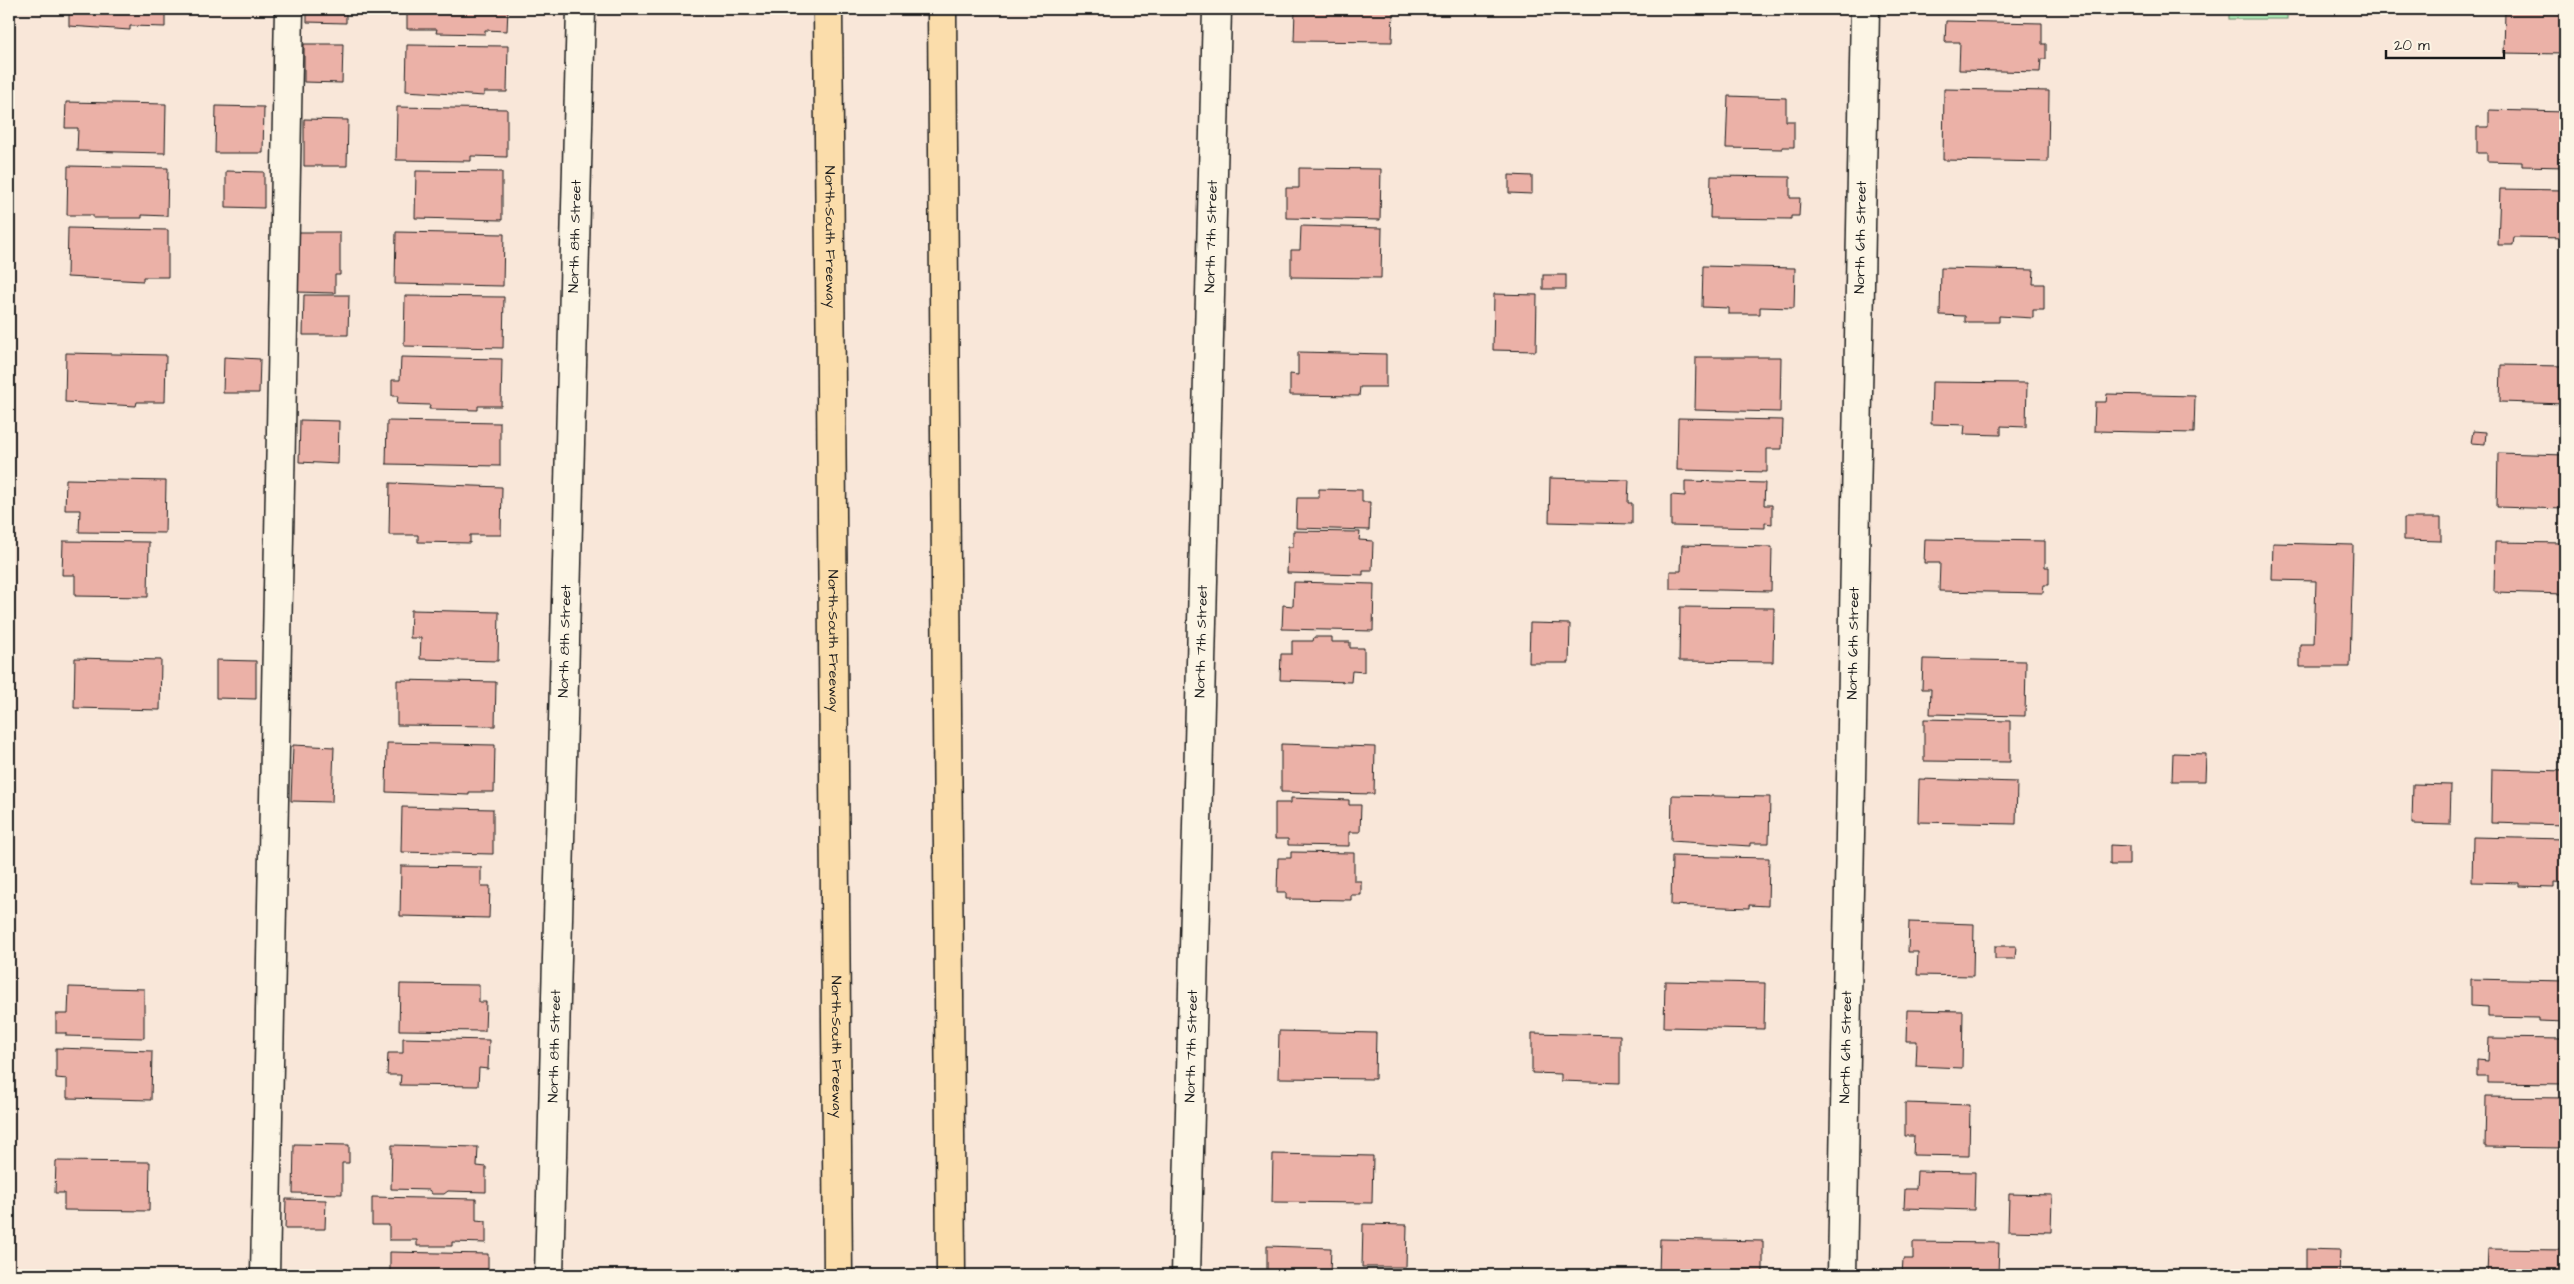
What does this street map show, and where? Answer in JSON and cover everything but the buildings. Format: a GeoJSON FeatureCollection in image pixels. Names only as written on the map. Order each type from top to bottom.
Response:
{"type":"FeatureCollection","features":[{"type":"Feature","properties":{"kind":"highway","name":"North-South Freeway"},"geometry":{"type":"LineString","coordinates":[[828,9],[838,1275]]}},
{"type":"Feature","properties":{"kind":"highway"},"geometry":{"type":"LineString","coordinates":[[942,9],[951,1275]]}},
{"type":"Feature","properties":{"kind":"street"},"geometry":{"type":"LineString","coordinates":[[265,1275],[289,9]]}},
{"type":"Feature","properties":{"kind":"street","name":"North 8th Street"},"geometry":{"type":"LineString","coordinates":[[550,1275],[581,9]]}},
{"type":"Feature","properties":{"kind":"street","name":"North 7th Street"},"geometry":{"type":"LineString","coordinates":[[1186,1275],[1216,9]]}},
{"type":"Feature","properties":{"kind":"street","name":"North 6th Street"},"geometry":{"type":"LineString","coordinates":[[1842,1275],[1865,9]]}},
{"type":"Feature","properties":{"kind":"green space"},"geometry":{"type":"Polygon","coordinates":[[[2229,9],[2287,9],[2287,19],[2229,19],[2229,9]]]}}]}
